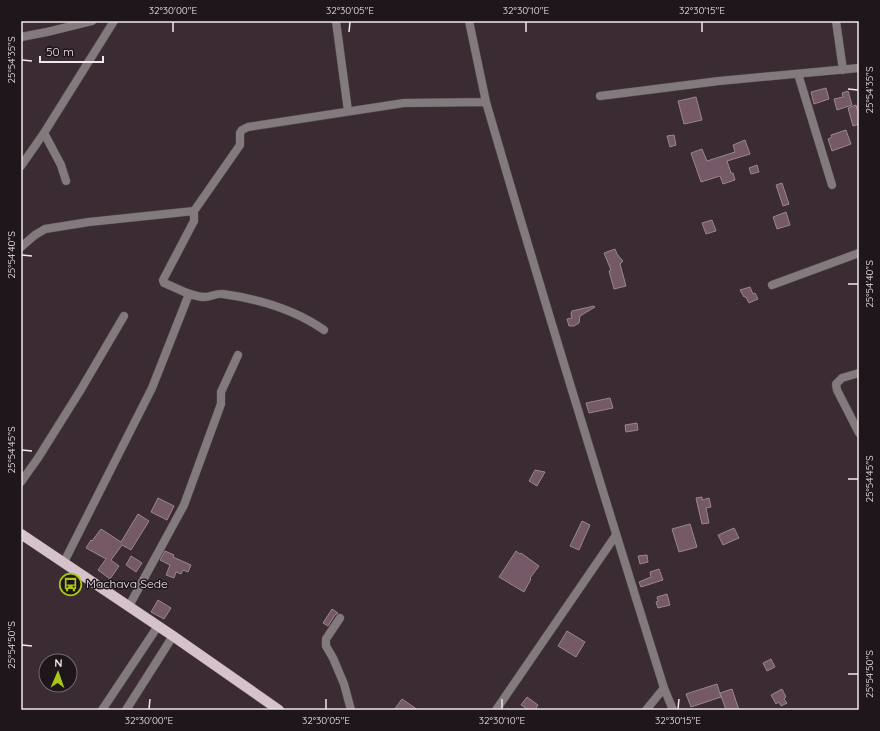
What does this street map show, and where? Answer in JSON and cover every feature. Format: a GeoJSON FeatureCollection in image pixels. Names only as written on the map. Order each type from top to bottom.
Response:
{"type":"FeatureCollection","features":[{"type":"Feature","properties":{"kind":"main road"},"geometry":{"type":"LineString","coordinates":[[21,534],[173,636],[277,709]]}},
{"type":"Feature","properties":{"kind":"street"},"geometry":{"type":"LineString","coordinates":[[21,37],[92,21]]}},
{"type":"Feature","properties":{"kind":"street"},"geometry":{"type":"LineString","coordinates":[[21,166],[44,133],[114,21]]}},
{"type":"Feature","properties":{"kind":"street"},"geometry":{"type":"LineString","coordinates":[[336,21],[348,111]]}},
{"type":"Feature","properties":{"kind":"street"},"geometry":{"type":"LineString","coordinates":[[469,21],[486,102],[534,267],[664,688],[673,710]]}},
{"type":"Feature","properties":{"kind":"street"},"geometry":{"type":"LineString","coordinates":[[836,21],[843,70]]}},
{"type":"Feature","properties":{"kind":"street"},"geometry":{"type":"LineString","coordinates":[[600,96],[720,81],[859,68]]}},
{"type":"Feature","properties":{"kind":"street"},"geometry":{"type":"LineString","coordinates":[[798,74],[832,185]]}},
{"type":"Feature","properties":{"kind":"street"},"geometry":{"type":"LineString","coordinates":[[324,330],[310,320],[286,309],[222,294],[214,294],[205,298],[189,294],[164,283],[163,280],[194,221],[194,211],[240,145],[240,133],[242,130],[248,127],[404,103],[486,102]]}},
{"type":"Feature","properties":{"kind":"street"},"geometry":{"type":"LineString","coordinates":[[44,133],[61,165],[66,181]]}},
{"type":"Feature","properties":{"kind":"street"},"geometry":{"type":"LineString","coordinates":[[21,247],[45,229],[89,222],[194,211]]}},
{"type":"Feature","properties":{"kind":"street"},"geometry":{"type":"LineString","coordinates":[[772,285],[859,253]]}},
{"type":"Feature","properties":{"kind":"street"},"geometry":{"type":"LineString","coordinates":[[64,562],[152,388],[189,294]]}},
{"type":"Feature","properties":{"kind":"street"},"geometry":{"type":"LineString","coordinates":[[21,482],[80,391],[124,316]]}},
{"type":"Feature","properties":{"kind":"street"},"geometry":{"type":"LineString","coordinates":[[129,606],[184,505],[221,404],[221,392],[238,356]]}},
{"type":"Feature","properties":{"kind":"street"},"geometry":{"type":"LineString","coordinates":[[859,373],[842,378],[836,384],[836,390],[859,433]]}},
{"type":"Feature","properties":{"kind":"street"},"geometry":{"type":"LineString","coordinates":[[496,710],[616,535]]}},
{"type":"Feature","properties":{"kind":"street"},"geometry":{"type":"LineString","coordinates":[[340,618],[326,639],[326,646],[344,684],[351,710]]}},
{"type":"Feature","properties":{"kind":"street"},"geometry":{"type":"LineString","coordinates":[[102,710],[158,626]]}},
{"type":"Feature","properties":{"kind":"street"},"geometry":{"type":"LineString","coordinates":[[126,710],[173,636]]}},
{"type":"Feature","properties":{"kind":"street"},"geometry":{"type":"LineString","coordinates":[[646,710],[664,688]]}},
{"type":"Feature","properties":{"kind":"building"},"geometry":{"type":"Polygon","coordinates":[[[826,88],[829,99],[814,104],[811,92],[826,88]]]}},
{"type":"Feature","properties":{"kind":"building"},"geometry":{"type":"Polygon","coordinates":[[[848,91],[852,105],[837,110],[834,99],[843,97],[842,93],[848,91]]]}},
{"type":"Feature","properties":{"kind":"building"},"geometry":{"type":"Polygon","coordinates":[[[696,97],[702,120],[684,124],[678,101],[696,97]]]}},
{"type":"Feature","properties":{"kind":"building"},"geometry":{"type":"Polygon","coordinates":[[[856,105],[859,116],[859,124],[853,126],[848,108],[856,105]]]}},
{"type":"Feature","properties":{"kind":"building"},"geometry":{"type":"Polygon","coordinates":[[[846,130],[851,144],[832,151],[828,139],[832,137],[831,135],[846,130]]]}},
{"type":"Feature","properties":{"kind":"building"},"geometry":{"type":"Polygon","coordinates":[[[674,135],[676,145],[670,147],[667,136],[674,135]]]}},
{"type":"Feature","properties":{"kind":"building"},"geometry":{"type":"Polygon","coordinates":[[[745,140],[750,154],[727,161],[735,180],[723,184],[720,176],[701,182],[691,153],[702,149],[707,161],[735,152],[733,145],[745,140]]]}},
{"type":"Feature","properties":{"kind":"building"},"geometry":{"type":"Polygon","coordinates":[[[757,165],[759,172],[751,174],[749,168],[757,165]]]}},
{"type":"Feature","properties":{"kind":"building"},"geometry":{"type":"Polygon","coordinates":[[[782,183],[789,204],[783,206],[776,185],[782,183]]]}},
{"type":"Feature","properties":{"kind":"building"},"geometry":{"type":"Polygon","coordinates":[[[786,212],[790,225],[777,229],[773,217],[786,212]]]}},
{"type":"Feature","properties":{"kind":"building"},"geometry":{"type":"Polygon","coordinates":[[[712,220],[716,231],[706,234],[702,223],[712,220]]]}},
{"type":"Feature","properties":{"kind":"building"},"geometry":{"type":"Polygon","coordinates":[[[615,249],[623,261],[620,264],[626,286],[614,289],[609,271],[611,270],[604,253],[615,249]]]}},
{"type":"Feature","properties":{"kind":"building"},"geometry":{"type":"Polygon","coordinates":[[[750,287],[753,294],[755,293],[758,299],[749,303],[740,290],[750,287]]]}},
{"type":"Feature","properties":{"kind":"building"},"geometry":{"type":"Polygon","coordinates":[[[595,307],[580,316],[579,323],[574,326],[569,326],[567,319],[572,318],[572,311],[595,307]]]}},
{"type":"Feature","properties":{"kind":"building"},"geometry":{"type":"Polygon","coordinates":[[[610,398],[613,408],[589,413],[586,403],[610,398]]]}},
{"type":"Feature","properties":{"kind":"building"},"geometry":{"type":"Polygon","coordinates":[[[637,423],[638,430],[626,432],[625,425],[637,423]]]}},
{"type":"Feature","properties":{"kind":"building"},"geometry":{"type":"Polygon","coordinates":[[[535,470],[545,472],[537,486],[529,481],[535,470]]]}},
{"type":"Feature","properties":{"kind":"building"},"geometry":{"type":"Polygon","coordinates":[[[702,497],[702,500],[709,498],[711,507],[706,508],[709,523],[702,524],[696,498],[702,497]]]}},
{"type":"Feature","properties":{"kind":"building"},"geometry":{"type":"Polygon","coordinates":[[[158,498],[174,506],[167,520],[151,512],[158,498]]]}},
{"type":"Feature","properties":{"kind":"building"},"geometry":{"type":"Polygon","coordinates":[[[138,514],[149,521],[131,550],[122,545],[111,560],[119,566],[110,579],[98,570],[106,559],[86,548],[101,529],[121,542],[138,514]]]}},
{"type":"Feature","properties":{"kind":"building"},"geometry":{"type":"Polygon","coordinates":[[[582,521],[590,525],[579,550],[570,546],[582,521]]]}},
{"type":"Feature","properties":{"kind":"building"},"geometry":{"type":"Polygon","coordinates":[[[690,524],[697,547],[679,552],[672,529],[690,524]]]}},
{"type":"Feature","properties":{"kind":"building"},"geometry":{"type":"Polygon","coordinates":[[[734,528],[739,538],[723,545],[718,535],[734,528]]]}},
{"type":"Feature","properties":{"kind":"building"},"geometry":{"type":"Polygon","coordinates":[[[165,551],[174,555],[173,557],[191,565],[188,572],[183,570],[181,574],[176,572],[174,578],[166,575],[170,565],[160,560],[165,551]]]}},
{"type":"Feature","properties":{"kind":"building"},"geometry":{"type":"Polygon","coordinates":[[[516,551],[539,566],[530,578],[531,579],[524,592],[499,577],[516,551]]]}},
{"type":"Feature","properties":{"kind":"building"},"geometry":{"type":"Polygon","coordinates":[[[647,555],[648,562],[640,564],[638,556],[647,555]]]}},
{"type":"Feature","properties":{"kind":"building"},"geometry":{"type":"Polygon","coordinates":[[[131,556],[142,563],[136,572],[126,565],[131,556]]]}},
{"type":"Feature","properties":{"kind":"building"},"geometry":{"type":"Polygon","coordinates":[[[659,569],[663,580],[641,587],[639,582],[651,577],[650,572],[659,569]]]}},
{"type":"Feature","properties":{"kind":"building"},"geometry":{"type":"Polygon","coordinates":[[[667,594],[670,605],[658,608],[656,602],[658,601],[657,597],[667,594]]]}},
{"type":"Feature","properties":{"kind":"building"},"geometry":{"type":"Polygon","coordinates":[[[158,600],[171,608],[164,619],[151,612],[158,600]]]}},
{"type":"Feature","properties":{"kind":"building"},"geometry":{"type":"Polygon","coordinates":[[[332,609],[338,613],[328,626],[323,623],[332,609]]]}},
{"type":"Feature","properties":{"kind":"building"},"geometry":{"type":"Polygon","coordinates":[[[567,631],[585,642],[576,657],[558,646],[567,631]]]}},
{"type":"Feature","properties":{"kind":"building"},"geometry":{"type":"Polygon","coordinates":[[[771,659],[775,667],[767,671],[763,663],[771,659]]]}},
{"type":"Feature","properties":{"kind":"building"},"geometry":{"type":"Polygon","coordinates":[[[717,684],[721,697],[691,707],[686,694],[717,684]]]}},
{"type":"Feature","properties":{"kind":"building"},"geometry":{"type":"Polygon","coordinates":[[[732,689],[739,710],[726,710],[720,693],[732,689]]]}},
{"type":"Feature","properties":{"kind":"building"},"geometry":{"type":"Polygon","coordinates":[[[782,689],[786,697],[784,699],[787,703],[781,706],[779,702],[776,704],[771,695],[782,689]]]}},
{"type":"Feature","properties":{"kind":"building"},"geometry":{"type":"Polygon","coordinates":[[[527,697],[538,705],[535,710],[529,710],[521,705],[527,697]]]}},
{"type":"Feature","properties":{"kind":"building"},"geometry":{"type":"Polygon","coordinates":[[[402,699],[418,710],[394,710],[402,699]]]}},
{"type":"Feature","properties":{"kind":"place","name":"Machava Sede"},"geometry":{"type":"Point","coordinates":[70,584]}}]}
